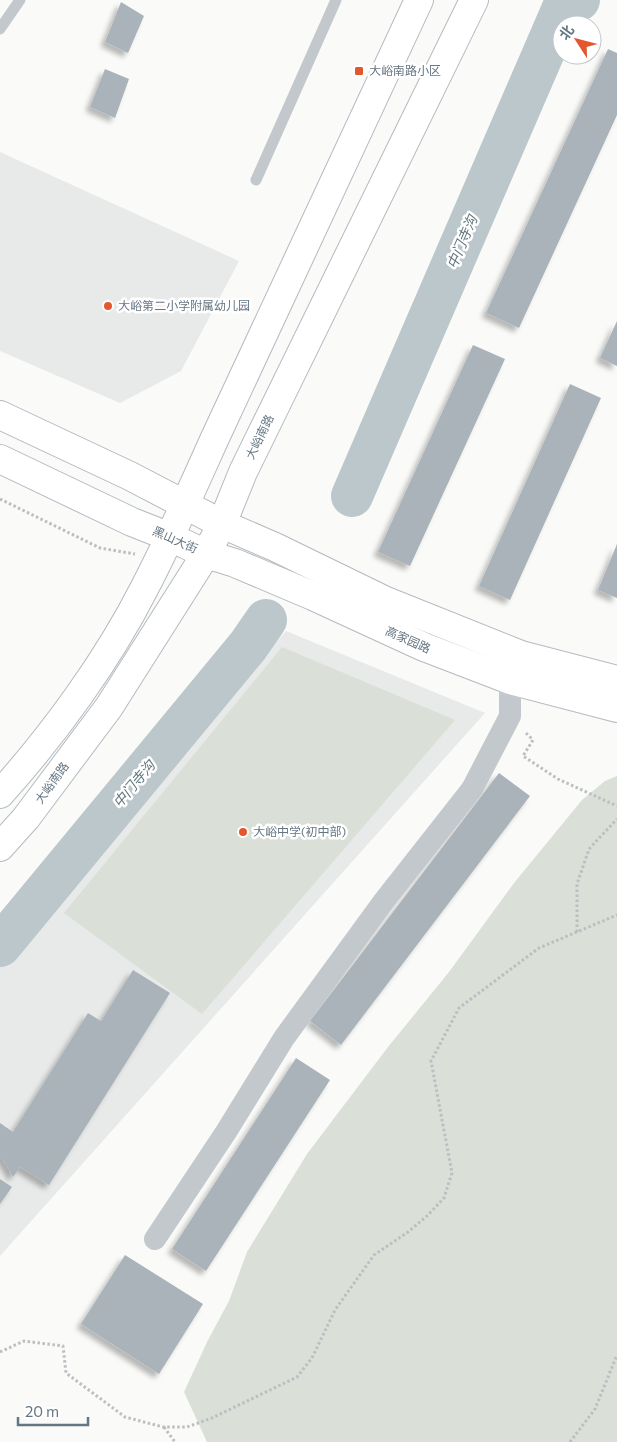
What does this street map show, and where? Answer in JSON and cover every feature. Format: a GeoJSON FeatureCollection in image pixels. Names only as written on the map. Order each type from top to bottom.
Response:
{"type":"FeatureCollection","features":[{"type":"Feature","properties":{"kind":"main road"},"geometry":{"type":"LineString","coordinates":[[0,794],[23,768],[91,679],[144,589],[185,506],[419,0]]}},
{"type":"Feature","properties":{"kind":"main road","name":"大峪南路"},"geometry":{"type":"LineString","coordinates":[[0,846],[26,818],[108,707],[206,554],[222,524],[247,463],[474,0]]}},
{"type":"Feature","properties":{"kind":"main road"},"geometry":{"type":"LineString","coordinates":[[0,416],[130,476],[185,506],[386,601],[521,655],[617,680]]}},
{"type":"Feature","properties":{"kind":"main road","name":"黑山大街"},"geometry":{"type":"LineString","coordinates":[[0,458],[132,522],[165,548],[206,554]]}},
{"type":"Feature","properties":{"kind":"main road","name":"高家园路"},"geometry":{"type":"LineString","coordinates":[[206,554],[235,563],[313,596],[424,647],[510,680],[617,708]]}},
{"type":"Feature","properties":{"kind":"street"},"geometry":{"type":"LineString","coordinates":[[155,1239],[226,1132],[284,1038],[384,901],[472,789],[510,716],[510,680]]}},
{"type":"Feature","properties":{"kind":"lane"},"geometry":{"type":"LineString","coordinates":[[0,29],[20,0]]}},
{"type":"Feature","properties":{"kind":"lane"},"geometry":{"type":"LineString","coordinates":[[256,180],[336,0]]}},
{"type":"Feature","properties":{"kind":"path","name":"黑山大街"},"geometry":{"type":"LineString","coordinates":[[0,499],[100,548],[165,548]]}},
{"type":"Feature","properties":{"kind":"path"},"geometry":{"type":"LineString","coordinates":[[510,716],[533,740],[523,756],[558,779],[617,806]]}},
{"type":"Feature","properties":{"kind":"path"},"geometry":{"type":"LineString","coordinates":[[577,932],[577,884],[589,848],[617,819]]}},
{"type":"Feature","properties":{"kind":"path"},"geometry":{"type":"LineString","coordinates":[[0,1352],[24,1341],[63,1346],[66,1373],[125,1418],[163,1427],[187,1427],[212,1418],[297,1377],[312,1358],[336,1310],[374,1255],[408,1232],[444,1198],[452,1173],[430,1061],[459,1008],[539,948],[617,915]]}},
{"type":"Feature","properties":{"kind":"path"},"geometry":{"type":"LineString","coordinates":[[570,1442],[595,1409],[617,1354]]}},
{"type":"Feature","properties":{"kind":"path"},"geometry":{"type":"LineString","coordinates":[[163,1427],[175,1442]]}},
{"type":"Feature","properties":{"kind":"shaded area","name":"大峪第二小学附属幼儿园"},"geometry":{"type":"Polygon","coordinates":[[[0,152],[239,261],[181,371],[120,403],[0,351],[0,152]]]}},
{"type":"Feature","properties":{"kind":"shaded area","name":"大峪中学(初中部)"},"geometry":{"type":"Polygon","coordinates":[[[286,631],[485,713],[0,1256],[0,950],[286,631]]]}},
{"type":"Feature","properties":{"kind":"shaded area"},"geometry":{"type":"Polygon","coordinates":[[[282,647],[455,720],[202,1014],[64,913],[282,647]]]}},
{"type":"Feature","properties":{"kind":"shaded area"},"geometry":{"type":"Polygon","coordinates":[[[617,776],[617,1442],[207,1442],[184,1392],[208,1340],[229,1301],[247,1252],[307,1154],[388,1047],[449,972],[514,883],[582,800],[605,781],[617,776]]]}},
{"type":"Feature","properties":{"kind":"building"},"geometry":{"type":"Polygon","coordinates":[[[121,2],[144,16],[128,53],[105,42],[121,2]]]}},
{"type":"Feature","properties":{"kind":"building"},"geometry":{"type":"Polygon","coordinates":[[[608,49],[617,53],[617,115],[519,328],[486,313],[608,49]]]}},
{"type":"Feature","properties":{"kind":"building"},"geometry":{"type":"Polygon","coordinates":[[[105,69],[129,79],[115,118],[90,107],[105,69]]]}},
{"type":"Feature","properties":{"kind":"building"},"geometry":{"type":"Polygon","coordinates":[[[617,321],[617,366],[600,358],[617,321]]]}},
{"type":"Feature","properties":{"kind":"building"},"geometry":{"type":"Polygon","coordinates":[[[473,345],[505,359],[410,566],[378,552],[473,345]]]}},
{"type":"Feature","properties":{"kind":"building"},"geometry":{"type":"Polygon","coordinates":[[[570,384],[601,398],[510,600],[479,586],[570,384]]]}},
{"type":"Feature","properties":{"kind":"building"},"geometry":{"type":"Polygon","coordinates":[[[617,544],[617,598],[598,590],[617,544]]]}},
{"type":"Feature","properties":{"kind":"building"},"geometry":{"type":"Polygon","coordinates":[[[499,773],[530,796],[341,1045],[310,1021],[499,773]]]}},
{"type":"Feature","properties":{"kind":"building"},"geometry":{"type":"Polygon","coordinates":[[[133,970],[170,993],[49,1185],[20,1167],[13,1177],[0,1157],[0,1123],[13,1132],[88,1013],[101,1021],[133,970]]]}},
{"type":"Feature","properties":{"kind":"building"},"geometry":{"type":"Polygon","coordinates":[[[296,1058],[330,1080],[206,1271],[172,1249],[296,1058]]]}},
{"type":"Feature","properties":{"kind":"building"},"geometry":{"type":"Polygon","coordinates":[[[0,1179],[12,1187],[0,1204],[0,1179]]]}},
{"type":"Feature","properties":{"kind":"building"},"geometry":{"type":"Polygon","coordinates":[[[125,1255],[203,1304],[159,1374],[81,1324],[125,1255]]]}},
{"type":"Feature","properties":{"kind":"waterway","name":"中门寺沟"},"geometry":{"type":"LineString","coordinates":[[352,496],[566,1],[579,0]]}},
{"type":"Feature","properties":{"kind":"waterway","name":"中门寺沟"},"geometry":{"type":"LineString","coordinates":[[0,946],[248,646],[266,620]]}},
{"type":"Feature","properties":{"kind":"place","name":"大峪南路小区"},"geometry":{"type":"Point","coordinates":[359,71]}},
{"type":"Feature","properties":{"kind":"place","name":"大峪第二小学附属幼儿园"},"geometry":{"type":"Point","coordinates":[108,306]}},
{"type":"Feature","properties":{"kind":"place","name":"大峪中学(初中部)"},"geometry":{"type":"Point","coordinates":[243,832]}}]}
